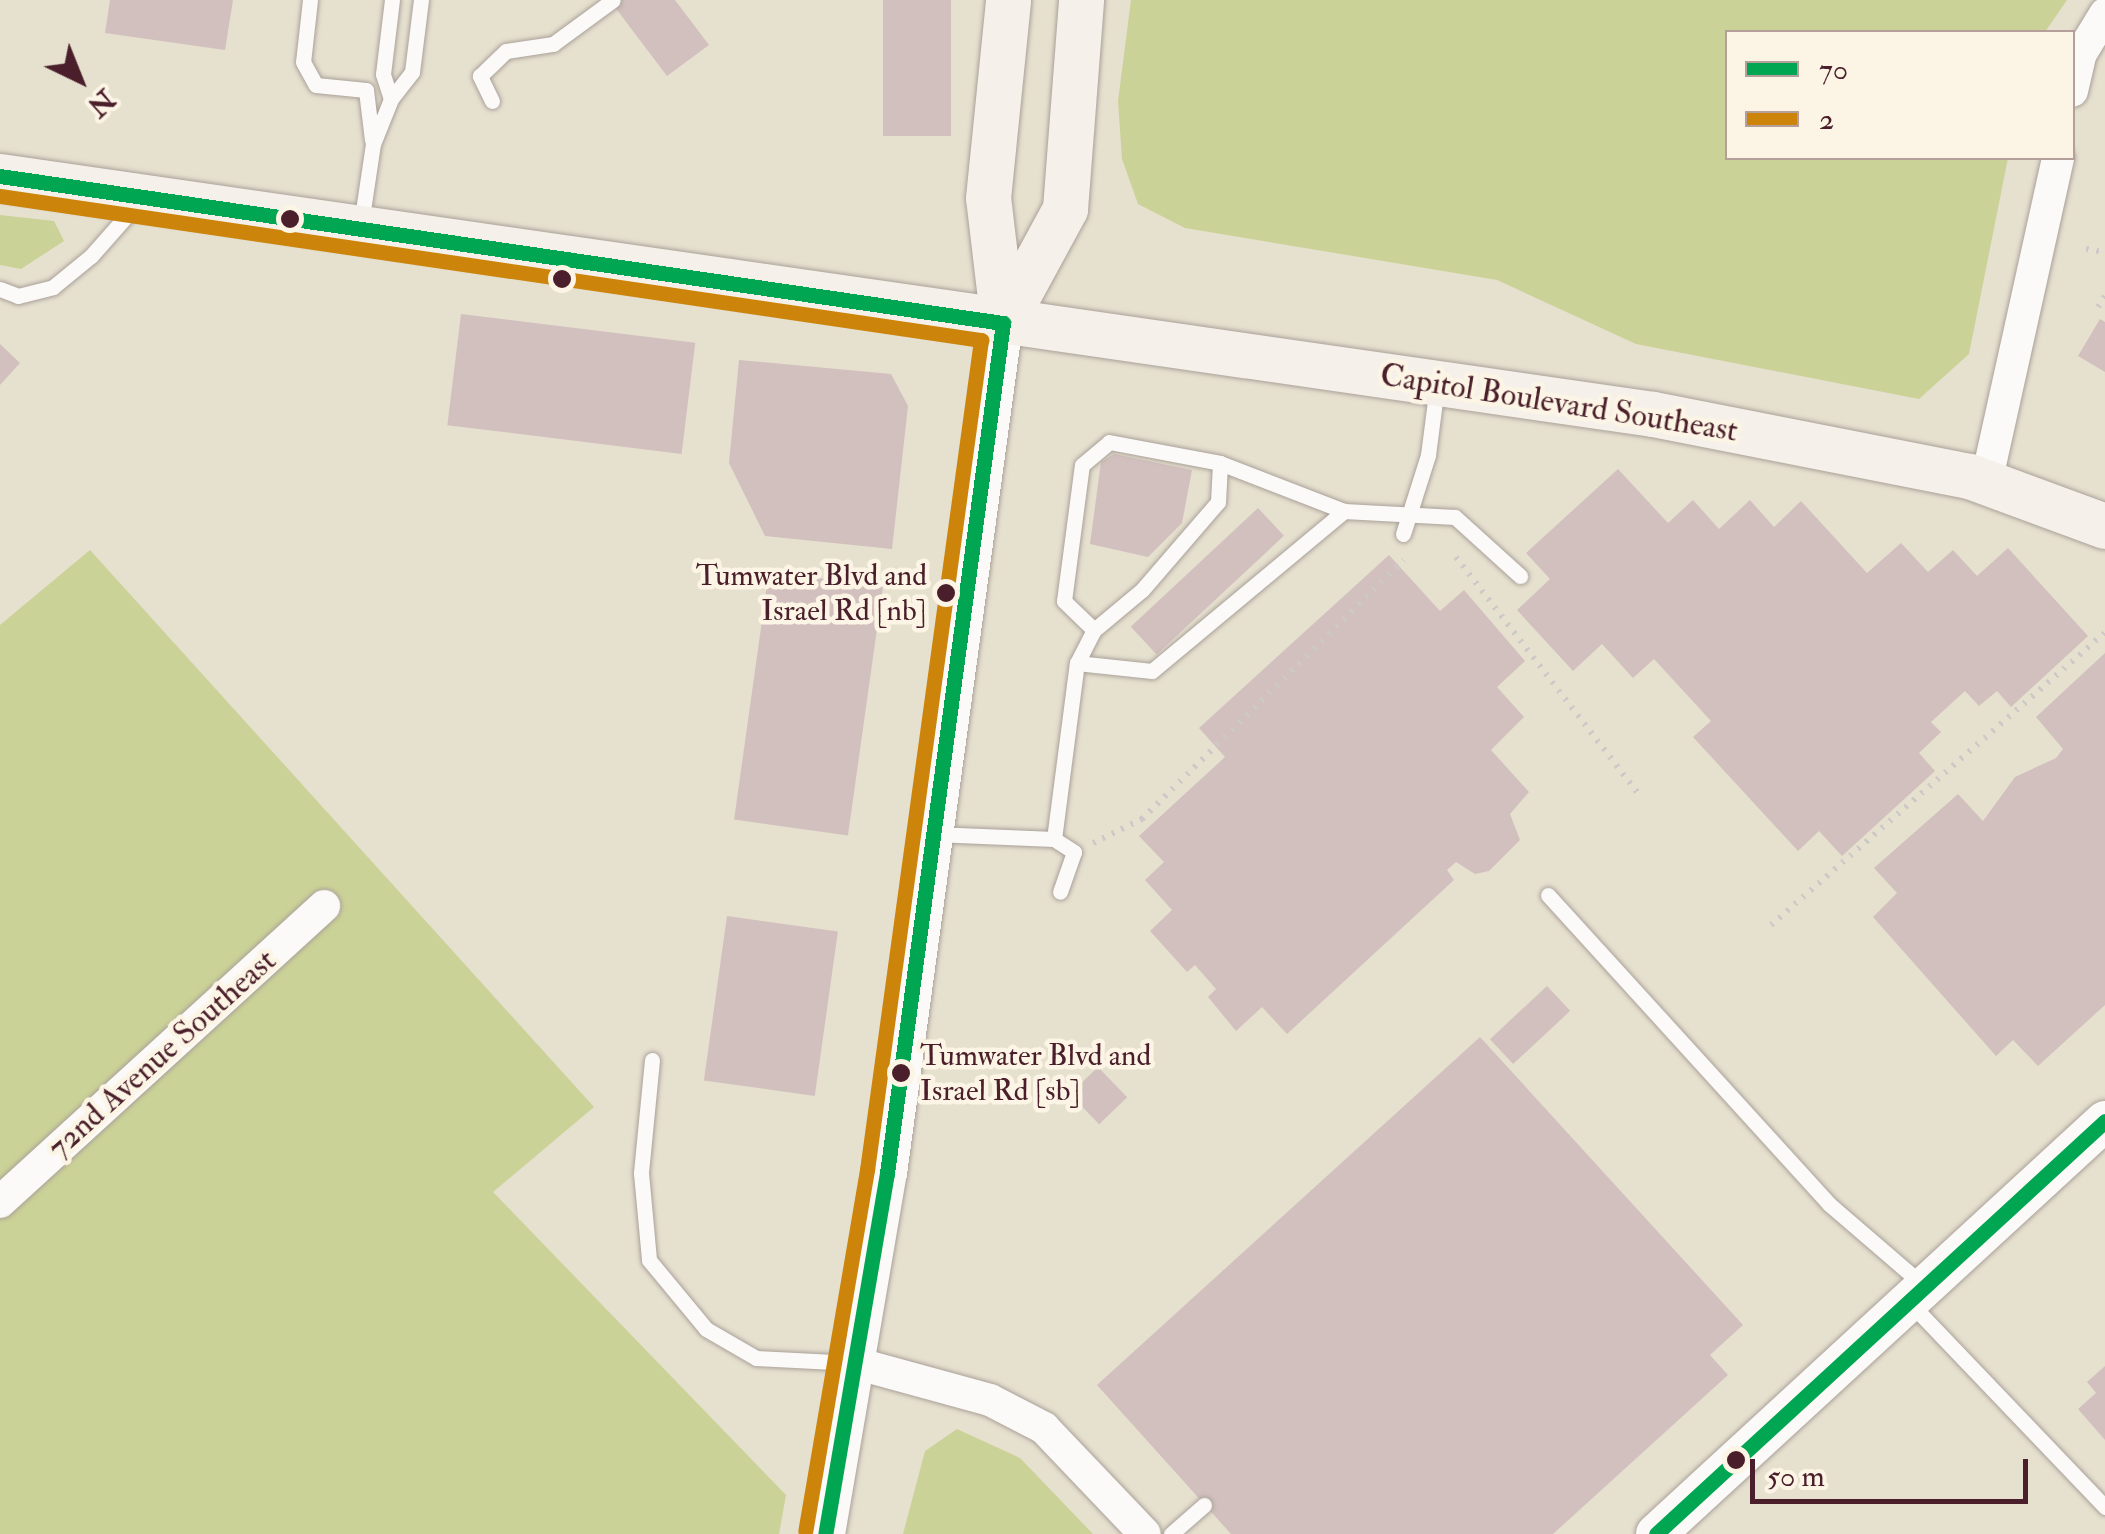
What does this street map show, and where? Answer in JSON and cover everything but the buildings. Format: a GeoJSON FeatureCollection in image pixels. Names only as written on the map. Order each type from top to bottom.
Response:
{"type":"FeatureCollection","features":[{"type":"Feature","properties":{"kind":"main road"},"geometry":{"type":"LineString","coordinates":[[1003,323],[988,198],[1008,0]]}},
{"type":"Feature","properties":{"kind":"main road"},"geometry":{"type":"LineString","coordinates":[[1003,323],[1066,209],[1081,0]]}},
{"type":"Feature","properties":{"kind":"main road","name":"Capitol Boulevard Southeast"},"geometry":{"type":"LineString","coordinates":[[0,176],[1654,414],[1986,482],[2105,526]]}},
{"type":"Feature","properties":{"kind":"street"},"geometry":{"type":"LineString","coordinates":[[2075,78],[2080,55],[2105,14]]}},
{"type":"Feature","properties":{"kind":"street"},"geometry":{"type":"LineString","coordinates":[[1986,482],[2058,160]]}},
{"type":"Feature","properties":{"kind":"street"},"geometry":{"type":"LineString","coordinates":[[825,1534],[887,1173],[930,833],[1003,323]]}},
{"type":"Feature","properties":{"kind":"street","name":"72nd Avenue Southeast"},"geometry":{"type":"LineString","coordinates":[[0,1202],[324,906]]}},
{"type":"Feature","properties":{"kind":"street"},"geometry":{"type":"LineString","coordinates":[[1656,1534],[2105,1121]]}},
{"type":"Feature","properties":{"kind":"street"},"geometry":{"type":"LineString","coordinates":[[855,1363],[990,1400],[1044,1428],[1145,1534]]}},
{"type":"Feature","properties":{"kind":"lane"},"geometry":{"type":"LineString","coordinates":[[310,0],[304,62],[316,85],[366,90],[373,144]]}},
{"type":"Feature","properties":{"kind":"lane"},"geometry":{"type":"LineString","coordinates":[[391,99],[383,74],[392,0]]}},
{"type":"Feature","properties":{"kind":"lane"},"geometry":{"type":"LineString","coordinates":[[360,228],[373,144],[391,99],[412,72],[422,0]]}},
{"type":"Feature","properties":{"kind":"lane"},"geometry":{"type":"LineString","coordinates":[[492,101],[480,76],[506,51],[553,44],[613,0]]}},
{"type":"Feature","properties":{"kind":"lane"},"geometry":{"type":"LineString","coordinates":[[0,289],[18,296],[53,286],[91,256],[142,197]]}},
{"type":"Feature","properties":{"kind":"lane"},"geometry":{"type":"LineString","coordinates":[[1403,534],[1428,455],[1438,382]]}},
{"type":"Feature","properties":{"kind":"lane"},"geometry":{"type":"LineString","coordinates":[[1094,630],[1064,601],[1082,464],[1109,442],[1220,463],[1344,511],[1454,517],[1520,576]]}},
{"type":"Feature","properties":{"kind":"lane"},"geometry":{"type":"LineString","coordinates":[[1054,839],[1076,662],[1094,630],[1142,590],[1218,502],[1220,463]]}},
{"type":"Feature","properties":{"kind":"lane"},"geometry":{"type":"LineString","coordinates":[[1076,662],[1152,671],[1344,511]]}},
{"type":"Feature","properties":{"kind":"lane"},"geometry":{"type":"LineString","coordinates":[[930,833],[1054,839],[1074,852],[1060,892]]}},
{"type":"Feature","properties":{"kind":"lane"},"geometry":{"type":"LineString","coordinates":[[1548,896],[1829,1204],[1917,1294],[2105,1507]]}},
{"type":"Feature","properties":{"kind":"lane"},"geometry":{"type":"LineString","coordinates":[[652,1060],[641,1173],[648,1260],[706,1329],[756,1358],[855,1363]]}},
{"type":"Feature","properties":{"kind":"lane"},"geometry":{"type":"LineString","coordinates":[[1171,1534],[1204,1505]]}},
{"type":"Feature","properties":{"kind":"path"},"geometry":{"type":"LineString","coordinates":[[2086,248],[2105,252]]}},
{"type":"Feature","properties":{"kind":"path"},"geometry":{"type":"LineString","coordinates":[[2098,307],[2105,296]]}},
{"type":"Feature","properties":{"kind":"path"},"geometry":{"type":"LineString","coordinates":[[1447,545],[1638,794]]}},
{"type":"Feature","properties":{"kind":"path"},"geometry":{"type":"LineString","coordinates":[[1074,852],[1142,819],[1407,557]]}},
{"type":"Feature","properties":{"kind":"path"},"geometry":{"type":"LineString","coordinates":[[1771,924],[2105,632]]}},
{"type":"Feature","properties":{"kind":"green space"},"geometry":{"type":"Polygon","coordinates":[[[1131,0],[2067,0],[2046,30],[1725,30],[1725,160],[2008,160],[1969,354],[1919,399],[1636,344],[1497,280],[1185,228],[1138,204],[1122,159],[1118,101],[1131,0]]]}},
{"type":"Feature","properties":{"kind":"green space"},"geometry":{"type":"Polygon","coordinates":[[[0,215],[54,221],[64,241],[21,269],[0,265],[0,215]]]}},
{"type":"Feature","properties":{"kind":"green space"},"geometry":{"type":"Polygon","coordinates":[[[90,550],[594,1107],[493,1192],[786,1495],[779,1534],[0,1534],[0,625],[90,550]]]}},
{"type":"Feature","properties":{"kind":"green space"},"geometry":{"type":"Polygon","coordinates":[[[957,1429],[1020,1458],[1093,1534],[903,1534],[925,1451],[957,1429]]]}},
{"type":"Feature","properties":{"kind":"transit line","name":"70"},"geometry":{"type":"LineString","coordinates":[[0,176],[1003,323],[887,1173],[825,1534]]}},
{"type":"Feature","properties":{"kind":"transit line","name":"2"},"geometry":{"type":"LineString","coordinates":[[0,196],[981,340],[867,1170],[805,1531]]}},
{"type":"Feature","properties":{"kind":"transit line","name":"70"},"geometry":{"type":"LineString","coordinates":[[1656,1534],[2105,1121]]}},
{"type":"Feature","properties":{"kind":"place","name":"Tumwater Blvd and Israel Rd [nb]"},"geometry":{"type":"Point","coordinates":[946,593]}},
{"type":"Feature","properties":{"kind":"place","name":"Tumwater Blvd and Israel Rd [sb]"},"geometry":{"type":"Point","coordinates":[901,1073]}}]}
